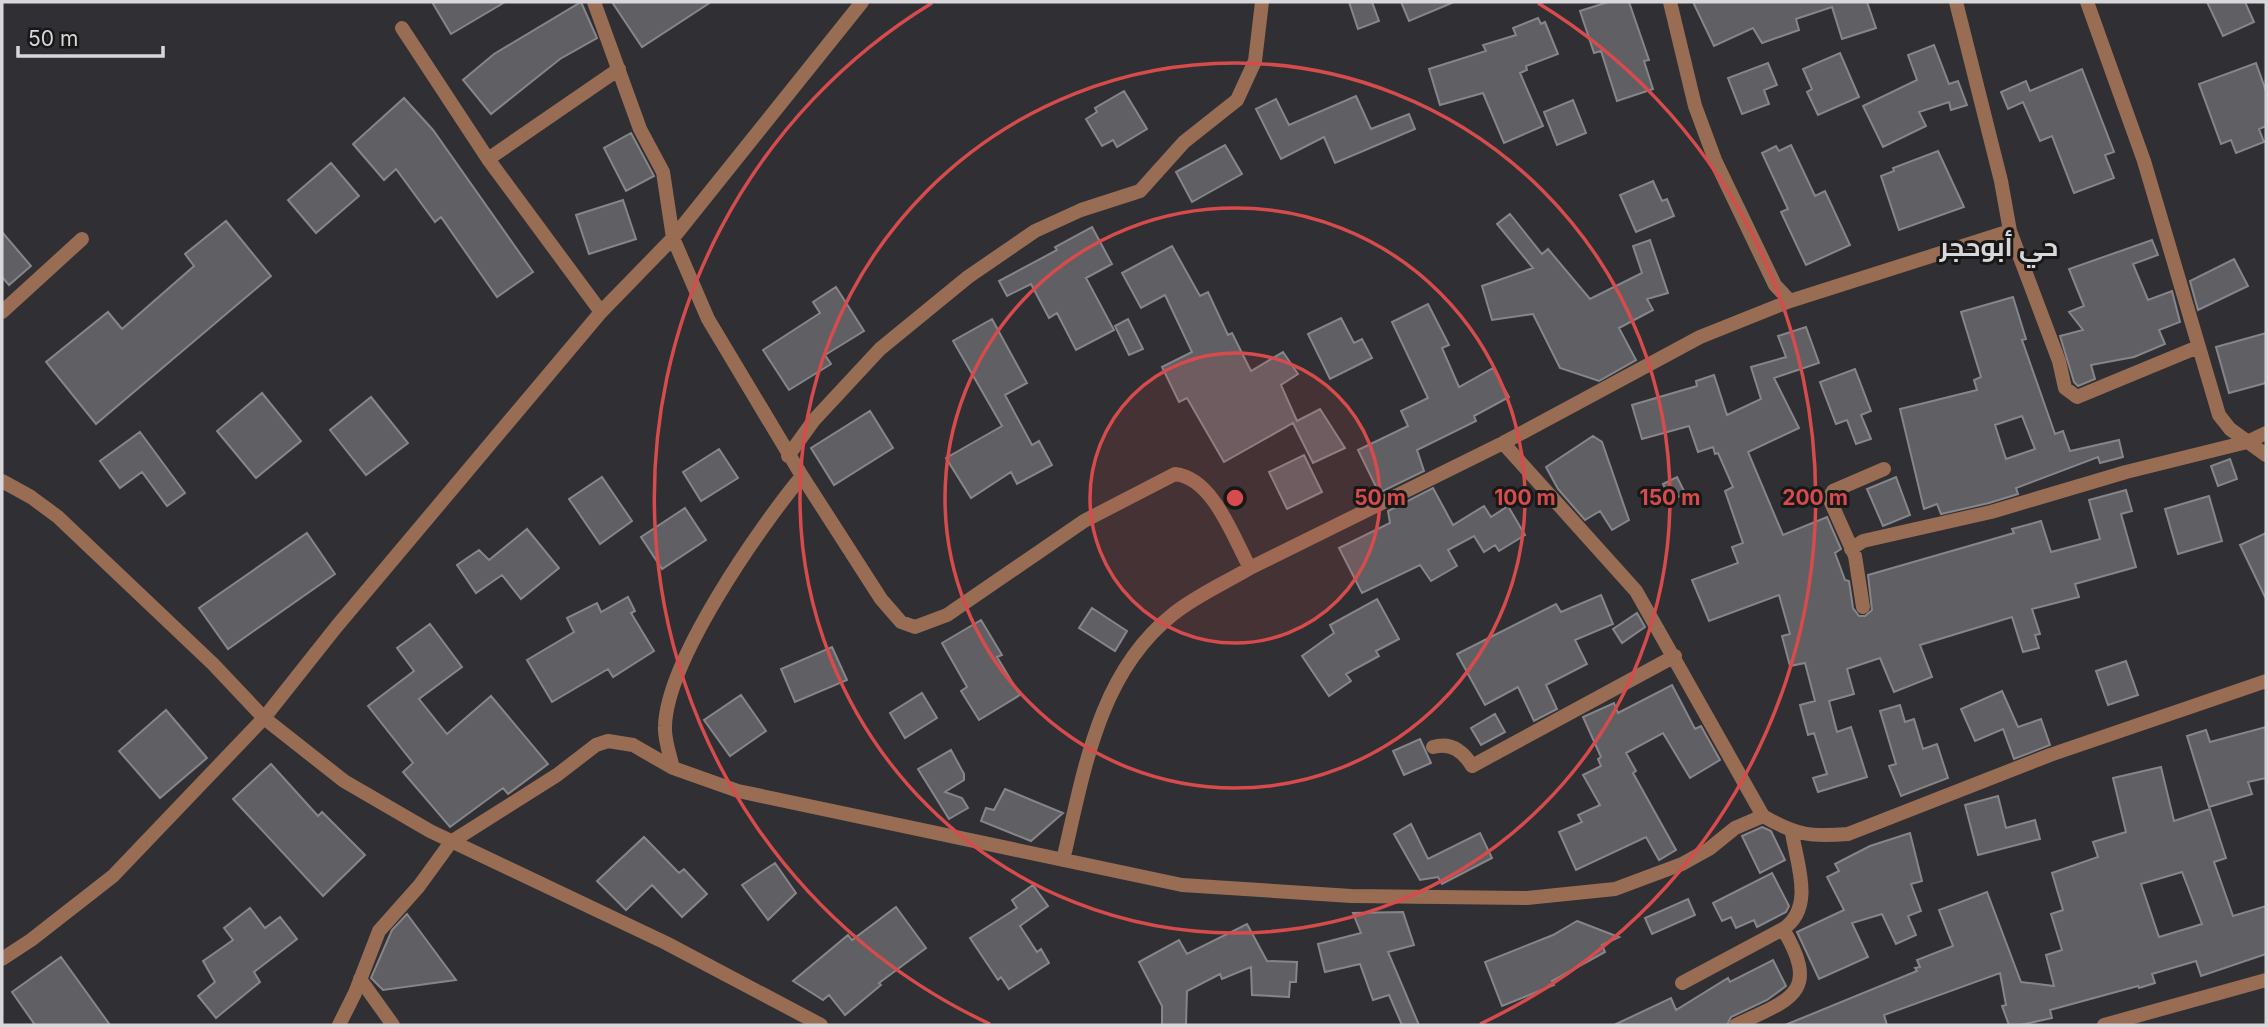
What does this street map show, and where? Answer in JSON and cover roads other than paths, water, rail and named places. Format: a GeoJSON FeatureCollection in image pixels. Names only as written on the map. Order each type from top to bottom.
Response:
{"type":"FeatureCollection","features":[{"type":"Feature","properties":{"kind":"street"},"geometry":{"type":"LineString","coordinates":[[594,2],[640,129],[663,172],[673,238],[708,319],[788,456],[881,598],[901,622],[915,627],[947,615],[1084,521],[1175,474],[1198,481],[1209,493],[1250,568]]}},
{"type":"Feature","properties":{"kind":"street"},"geometry":{"type":"LineString","coordinates":[[2,959],[31,940],[113,876],[264,718],[337,626],[601,312],[673,238],[862,2]]}},
{"type":"Feature","properties":{"kind":"street"},"geometry":{"type":"LineString","coordinates":[[788,456],[814,420],[880,349],[968,277],[1035,231],[1081,209],[1139,191],[1184,142],[1237,100],[1255,61],[1262,2]]}},
{"type":"Feature","properties":{"kind":"street"},"geometry":{"type":"LineString","coordinates":[[1670,2],[1695,106],[1716,160],[1775,285],[1790,300]]}},
{"type":"Feature","properties":{"kind":"street"},"geometry":{"type":"LineString","coordinates":[[1956,2],[2001,181],[2010,231],[2059,361],[2065,388],[2077,397],[2199,347]]}},
{"type":"Feature","properties":{"kind":"street"},"geometry":{"type":"LineString","coordinates":[[2087,2],[2144,161],[2219,415],[2247,442],[2266,455]]}},
{"type":"Feature","properties":{"kind":"street"},"geometry":{"type":"LineString","coordinates":[[402,28],[488,159],[601,312]]}},
{"type":"Feature","properties":{"kind":"street"},"geometry":{"type":"LineString","coordinates":[[488,159],[619,69]]}},
{"type":"Feature","properties":{"kind":"street"},"geometry":{"type":"LineString","coordinates":[[1063,860],[1097,727],[1114,684],[1132,656],[1173,614],[1250,568],[1503,443],[1700,337],[1790,300],[2010,231]]}},
{"type":"Feature","properties":{"kind":"street"},"geometry":{"type":"LineString","coordinates":[[2,312],[82,239]]}},
{"type":"Feature","properties":{"kind":"street"},"geometry":{"type":"LineString","coordinates":[[1851,549],[1863,541],[1991,512],[2126,472],[2247,442],[2266,433]]}},
{"type":"Feature","properties":{"kind":"street"},"geometry":{"type":"LineString","coordinates":[[1503,443],[1636,591],[1763,816],[1792,832],[1816,837],[1848,834],[2050,755],[2266,681]]}},
{"type":"Feature","properties":{"kind":"street"},"geometry":{"type":"LineString","coordinates":[[1863,607],[1855,555],[1829,498],[1833,491],[1884,469]]}},
{"type":"Feature","properties":{"kind":"street"},"geometry":{"type":"LineString","coordinates":[[673,768],[664,728],[674,686],[755,537],[802,476]]}},
{"type":"Feature","properties":{"kind":"street"},"geometry":{"type":"LineString","coordinates":[[2,481],[31,497],[94,550],[264,718],[344,781],[451,842],[666,943],[821,1025]]}},
{"type":"Feature","properties":{"kind":"street"},"geometry":{"type":"LineString","coordinates":[[1433,747],[1444,744],[1451,747],[1464,754],[1472,766],[1675,656]]}},
{"type":"Feature","properties":{"kind":"street"},"geometry":{"type":"LineString","coordinates":[[339,1025],[379,931],[419,886],[451,842],[557,775],[596,745],[608,741],[633,745],[673,768],[707,783],[738,791],[1182,885],[1351,896],[1527,898],[1615,889],[1646,880],[1709,849],[1735,828],[1763,816]]}},
{"type":"Feature","properties":{"kind":"street"},"geometry":{"type":"LineString","coordinates":[[1682,984],[1783,929],[1796,918],[1802,900],[1792,832]]}},
{"type":"Feature","properties":{"kind":"street"},"geometry":{"type":"LineString","coordinates":[[1736,1025],[1788,1000],[1797,988],[1802,967],[1783,929]]}},
{"type":"Feature","properties":{"kind":"street"},"geometry":{"type":"LineString","coordinates":[[360,979],[393,1025]]}},
{"type":"Feature","properties":{"kind":"street"},"geometry":{"type":"LineString","coordinates":[[2104,1025],[2266,980]]}},
{"type":"Feature","properties":{"kind":"district","name":"حي أبوحجر"},"geometry":{"type":"Point","coordinates":[1999,246]}}]}
